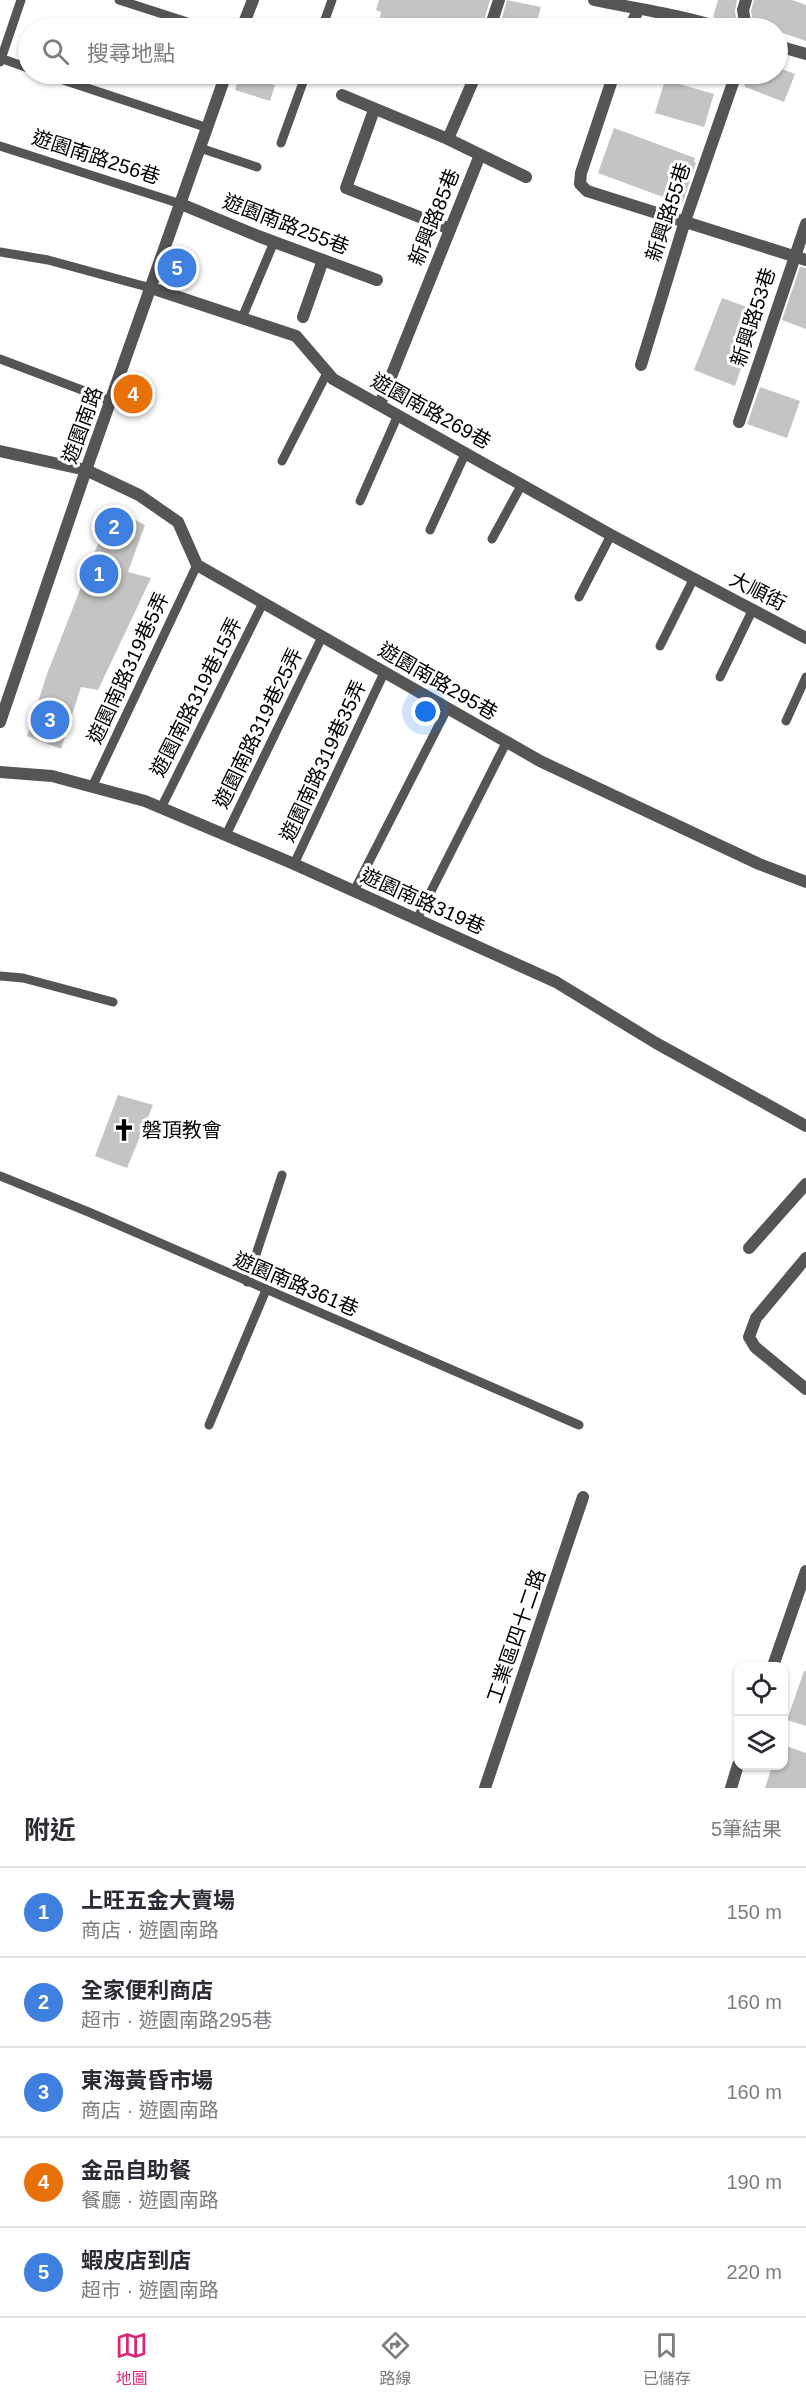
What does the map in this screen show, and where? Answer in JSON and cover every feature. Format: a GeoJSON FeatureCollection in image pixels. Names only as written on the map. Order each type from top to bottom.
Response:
{"type":"FeatureCollection","features":[{"type":"Feature","properties":{"kind":"street"},"geometry":{"type":"LineString","coordinates":[[246,18],[253,0]]}},
{"type":"Feature","properties":{"kind":"street"},"geometry":{"type":"LineString","coordinates":[[493,18],[499,0]]}},
{"type":"Feature","properties":{"kind":"street"},"geometry":{"type":"LineString","coordinates":[[744,18],[743,10],[746,0]]}},
{"type":"Feature","properties":{"kind":"street"},"geometry":{"type":"LineString","coordinates":[[599,1],[686,18]]}},
{"type":"Feature","properties":{"kind":"street"},"geometry":{"type":"LineString","coordinates":[[634,18],[638,10]]}},
{"type":"Feature","properties":{"kind":"street"},"geometry":{"type":"LineString","coordinates":[[788,49],[806,54]]}},
{"type":"Feature","properties":{"kind":"street","name":"遊園南路"},"geometry":{"type":"LineString","coordinates":[[0,722],[222,84]]}},
{"type":"Feature","properties":{"kind":"street"},"geometry":{"type":"LineString","coordinates":[[448,139],[472,84]]}},
{"type":"Feature","properties":{"kind":"street"},"geometry":{"type":"LineString","coordinates":[[611,84],[581,173],[580,184],[587,191],[800,258]]}},
{"type":"Feature","properties":{"kind":"street","name":"新興路55巷"},"geometry":{"type":"LineString","coordinates":[[641,365],[685,221],[733,84]]}},
{"type":"Feature","properties":{"kind":"street"},"geometry":{"type":"LineString","coordinates":[[342,95],[448,139],[526,177]]}},
{"type":"Feature","properties":{"kind":"street"},"geometry":{"type":"LineString","coordinates":[[374,110],[346,188],[450,229]]}},
{"type":"Feature","properties":{"kind":"street","name":"新興路85巷"},"geometry":{"type":"LineString","coordinates":[[380,404],[480,154]]}},
{"type":"Feature","properties":{"kind":"street","name":"遊園南路255巷"},"geometry":{"type":"LineString","coordinates":[[181,204],[274,242],[377,280]]}},
{"type":"Feature","properties":{"kind":"street","name":"新興路53巷"},"geometry":{"type":"LineString","coordinates":[[740,422],[800,258],[806,224]]}},
{"type":"Feature","properties":{"kind":"street"},"geometry":{"type":"LineString","coordinates":[[303,317],[323,260]]}},
{"type":"Feature","properties":{"kind":"street","name":"遊園南路269巷"},"geometry":{"type":"LineString","coordinates":[[150,288],[296,336],[333,379],[693,580]]}},
{"type":"Feature","properties":{"kind":"street"},"geometry":{"type":"LineString","coordinates":[[0,451],[86,470],[139,495],[178,522],[197,565]]}},
{"type":"Feature","properties":{"kind":"street","name":"遊園南路295巷"},"geometry":{"type":"LineString","coordinates":[[197,565],[540,761],[759,864],[806,882]]}},
{"type":"Feature","properties":{"kind":"street","name":"大順街"},"geometry":{"type":"LineString","coordinates":[[693,580],[806,638]]}},
{"type":"Feature","properties":{"kind":"street","name":"遊園南路319巷"},"geometry":{"type":"LineString","coordinates":[[0,772],[52,776],[145,801],[294,864],[556,982],[656,1043],[806,1126]]}},
{"type":"Feature","properties":{"kind":"street"},"geometry":{"type":"LineString","coordinates":[[749,1248],[806,1184]]}},
{"type":"Feature","properties":{"kind":"street"},"geometry":{"type":"LineString","coordinates":[[806,1257],[756,1318],[749,1336],[755,1347],[806,1389]]}},
{"type":"Feature","properties":{"kind":"street","name":"工業區四十二路"},"geometry":{"type":"LineString","coordinates":[[485,1788],[584,1497]]}},
{"type":"Feature","properties":{"kind":"street"},"geometry":{"type":"LineString","coordinates":[[774,1662],[806,1572]]}},
{"type":"Feature","properties":{"kind":"street"},"geometry":{"type":"LineString","coordinates":[[731,1788],[736,1770]]}},
{"type":"Feature","properties":{"kind":"lane"},"geometry":{"type":"LineString","coordinates":[[18,65],[0,60],[21,0]]}},
{"type":"Feature","properties":{"kind":"lane"},"geometry":{"type":"LineString","coordinates":[[119,0],[175,18]]}},
{"type":"Feature","properties":{"kind":"lane"},"geometry":{"type":"LineString","coordinates":[[326,18],[332,0]]}},
{"type":"Feature","properties":{"kind":"lane"},"geometry":{"type":"LineString","coordinates":[[75,84],[207,128]]}},
{"type":"Feature","properties":{"kind":"lane"},"geometry":{"type":"LineString","coordinates":[[280,143],[302,84]]}},
{"type":"Feature","properties":{"kind":"lane","name":"遊園南路256巷"},"geometry":{"type":"LineString","coordinates":[[0,146],[181,204]]}},
{"type":"Feature","properties":{"kind":"lane"},"geometry":{"type":"LineString","coordinates":[[200,148],[257,167]]}},
{"type":"Feature","properties":{"kind":"lane"},"geometry":{"type":"LineString","coordinates":[[242,318],[274,242]]}},
{"type":"Feature","properties":{"kind":"lane"},"geometry":{"type":"LineString","coordinates":[[0,252],[48,260],[150,288]]}},
{"type":"Feature","properties":{"kind":"lane"},"geometry":{"type":"LineString","coordinates":[[0,359],[111,401]]}},
{"type":"Feature","properties":{"kind":"lane"},"geometry":{"type":"LineString","coordinates":[[282,461],[327,373]]}},
{"type":"Feature","properties":{"kind":"lane"},"geometry":{"type":"LineString","coordinates":[[360,501],[398,415]]}},
{"type":"Feature","properties":{"kind":"lane"},"geometry":{"type":"LineString","coordinates":[[430,530],[466,452]]}},
{"type":"Feature","properties":{"kind":"lane"},"geometry":{"type":"LineString","coordinates":[[492,539],[522,484]]}},
{"type":"Feature","properties":{"kind":"lane"},"geometry":{"type":"LineString","coordinates":[[579,597],[611,535]]}},
{"type":"Feature","properties":{"kind":"lane","name":"遊園南路319巷5弄"},"geometry":{"type":"LineString","coordinates":[[92,787],[197,565]]}},
{"type":"Feature","properties":{"kind":"lane"},"geometry":{"type":"LineString","coordinates":[[660,646],[693,580]]}},
{"type":"Feature","properties":{"kind":"lane","name":"遊園南路319巷15弄"},"geometry":{"type":"LineString","coordinates":[[161,808],[263,603]]}},
{"type":"Feature","properties":{"kind":"lane"},"geometry":{"type":"LineString","coordinates":[[720,677],[753,609]]}},
{"type":"Feature","properties":{"kind":"lane","name":"遊園南路319巷25弄"},"geometry":{"type":"LineString","coordinates":[[226,835],[322,637]]}},
{"type":"Feature","properties":{"kind":"lane","name":"遊園南路319巷35弄"},"geometry":{"type":"LineString","coordinates":[[294,864],[384,673]]}},
{"type":"Feature","properties":{"kind":"lane"},"geometry":{"type":"LineString","coordinates":[[786,721],[806,677]]}},
{"type":"Feature","properties":{"kind":"lane"},"geometry":{"type":"LineString","coordinates":[[354,891],[447,709]]}},
{"type":"Feature","properties":{"kind":"lane"},"geometry":{"type":"LineString","coordinates":[[417,919],[506,743]]}},
{"type":"Feature","properties":{"kind":"lane"},"geometry":{"type":"LineString","coordinates":[[0,976],[23,978],[113,1002]]}},
{"type":"Feature","properties":{"kind":"lane"},"geometry":{"type":"LineString","coordinates":[[247,1282],[282,1175]]}},
{"type":"Feature","properties":{"kind":"lane","name":"遊園南路361巷"},"geometry":{"type":"LineString","coordinates":[[0,1176],[91,1213],[579,1425]]}},
{"type":"Feature","properties":{"kind":"lane"},"geometry":{"type":"LineString","coordinates":[[209,1425],[266,1290]]}},
{"type":"Feature","properties":{"kind":"building"},"geometry":{"type":"Polygon","coordinates":[[[379,0],[490,0],[485,18],[380,18],[381,12],[376,10],[379,0]]]}},
{"type":"Feature","properties":{"kind":"building"},"geometry":{"type":"Polygon","coordinates":[[[507,0],[541,7],[538,18],[502,18],[507,0]]]}},
{"type":"Feature","properties":{"kind":"building"},"geometry":{"type":"Polygon","coordinates":[[[718,0],[737,0],[736,18],[713,17],[718,0]]]}},
{"type":"Feature","properties":{"kind":"building"},"geometry":{"type":"Polygon","coordinates":[[[754,0],[792,0],[806,5],[806,41],[788,35],[788,18],[752,18],[751,11],[754,0]]]}},
{"type":"Feature","properties":{"kind":"building"},"geometry":{"type":"Polygon","coordinates":[[[788,71],[795,74],[784,102],[745,87],[744,84],[788,84],[788,71]]]}},
{"type":"Feature","properties":{"kind":"building"},"geometry":{"type":"Polygon","coordinates":[[[237,84],[275,85],[270,101],[235,90],[237,84]]]}},
{"type":"Feature","properties":{"kind":"building"},"geometry":{"type":"Polygon","coordinates":[[[664,84],[679,84],[714,94],[704,127],[655,113],[664,84]]]}},
{"type":"Feature","properties":{"kind":"building"},"geometry":{"type":"Polygon","coordinates":[[[614,128],[695,158],[696,163],[682,204],[598,173],[614,128]]]}},
{"type":"Feature","properties":{"kind":"building"},"geometry":{"type":"Polygon","coordinates":[[[800,267],[806,268],[806,329],[782,320],[800,267]]]}},
{"type":"Feature","properties":{"kind":"building"},"geometry":{"type":"Polygon","coordinates":[[[722,298],[758,311],[739,363],[742,365],[735,386],[694,370],[722,298]]]}},
{"type":"Feature","properties":{"kind":"building"},"geometry":{"type":"Polygon","coordinates":[[[760,387],[800,401],[787,438],[747,424],[760,387]]]}},
{"type":"Feature","properties":{"kind":"building"},"geometry":{"type":"Polygon","coordinates":[[[112,508],[145,525],[128,572],[151,578],[98,690],[81,687],[61,749],[27,736],[47,674],[112,508]]]}},
{"type":"Feature","properties":{"kind":"building","name":"磐頂教會"},"geometry":{"type":"Polygon","coordinates":[[[118,1095],[153,1105],[127,1168],[95,1156],[118,1095]]]}},
{"type":"Feature","properties":{"kind":"building"},"geometry":{"type":"Polygon","coordinates":[[[804,1671],[806,1671],[806,1726],[788,1720],[804,1671]]]}},
{"type":"Feature","properties":{"kind":"building"},"geometry":{"type":"Polygon","coordinates":[[[788,1747],[806,1753],[806,1788],[765,1788],[771,1770],[788,1770],[788,1747]]]}},
{"type":"Feature","properties":{"kind":"place","name":"蝦皮店到店"},"geometry":{"type":"Point","coordinates":[177,268]}},
{"type":"Feature","properties":{"kind":"place","name":"金品自助餐"},"geometry":{"type":"Point","coordinates":[133,394]}},
{"type":"Feature","properties":{"kind":"place","name":"全家便利商店"},"geometry":{"type":"Point","coordinates":[114,527]}},
{"type":"Feature","properties":{"kind":"place","name":"上旺五金大賣場"},"geometry":{"type":"Point","coordinates":[99,574]}},
{"type":"Feature","properties":{"kind":"place","name":"東海黃昏市場"},"geometry":{"type":"Point","coordinates":[50,720]}},
{"type":"Feature","properties":{"kind":"place","name":"磐頂教會"},"geometry":{"type":"Point","coordinates":[124,1130]}}]}
